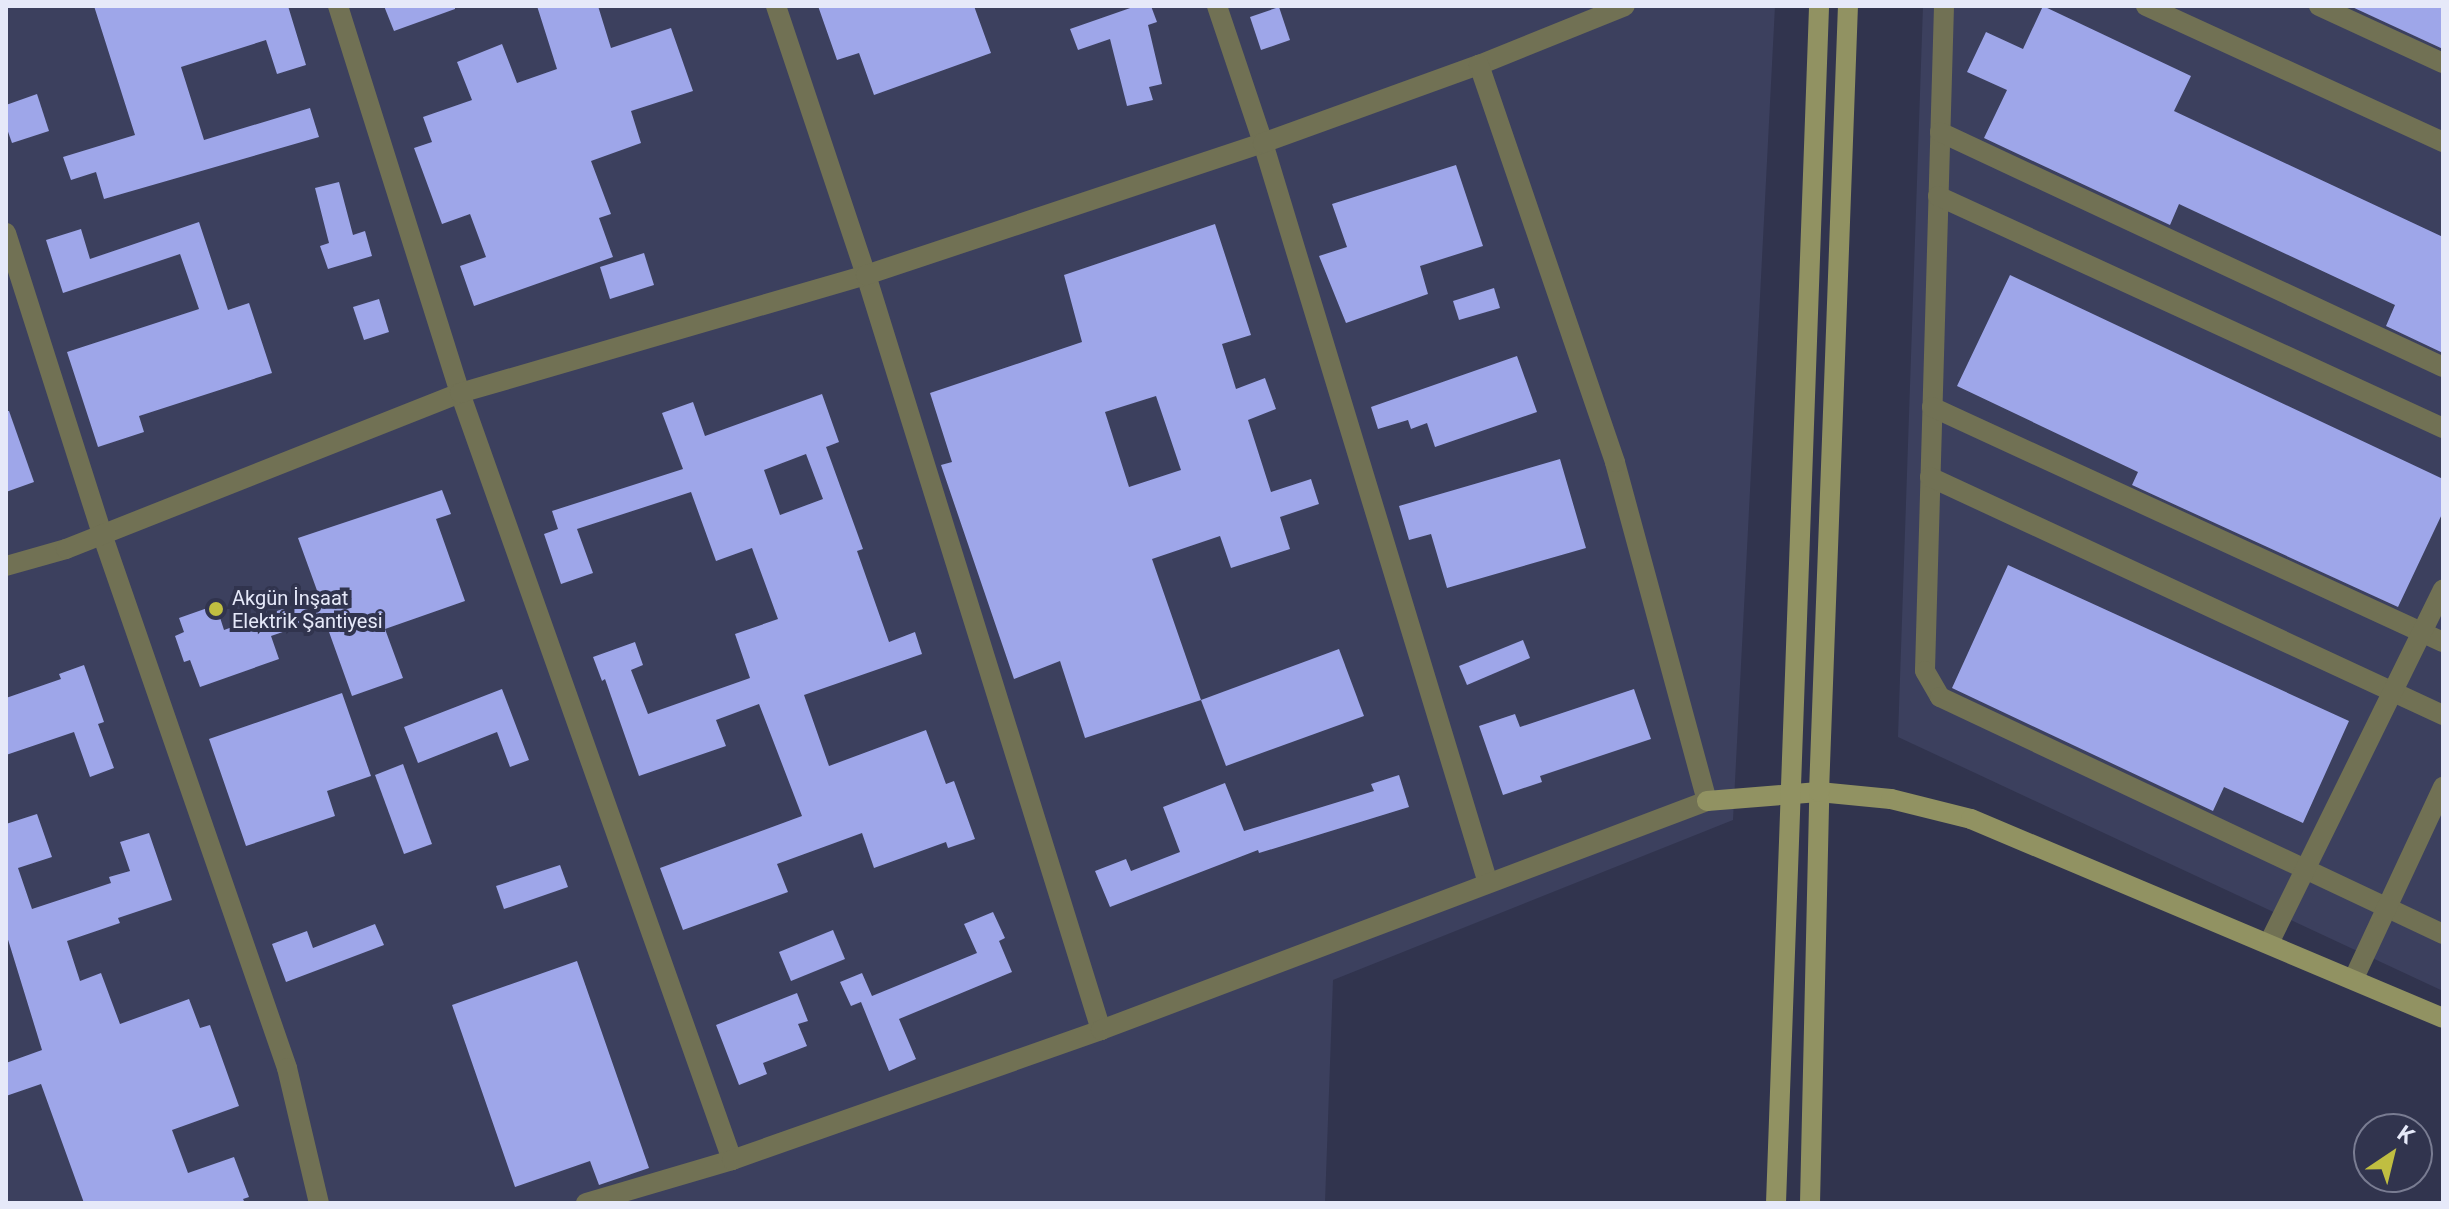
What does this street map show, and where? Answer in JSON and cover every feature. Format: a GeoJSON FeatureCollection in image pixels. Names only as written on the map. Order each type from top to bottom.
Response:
{"type":"FeatureCollection","features":[{"type":"Feature","properties":{"kind":"street"},"geometry":{"type":"LineString","coordinates":[[338,6],[460,393],[732,1160]]}},
{"type":"Feature","properties":{"kind":"street"},"geometry":{"type":"LineString","coordinates":[[776,6],[866,275],[1101,1030]]}},
{"type":"Feature","properties":{"kind":"street"},"geometry":{"type":"LineString","coordinates":[[1217,6],[1263,143],[1488,883]]}},
{"type":"Feature","properties":{"kind":"street"},"geometry":{"type":"LineString","coordinates":[[6,566],[102,534],[460,393],[866,275],[1263,143],[1479,65],[1625,6]]}},
{"type":"Feature","properties":{"kind":"street"},"geometry":{"type":"LineString","coordinates":[[1776,1203],[1819,6]]}},
{"type":"Feature","properties":{"kind":"street"},"geometry":{"type":"LineString","coordinates":[[1810,1203],[1819,792],[1848,6]]}},
{"type":"Feature","properties":{"kind":"street"},"geometry":{"type":"LineString","coordinates":[[1944,6],[1925,671],[1940,697],[2443,934]]}},
{"type":"Feature","properties":{"kind":"street"},"geometry":{"type":"LineString","coordinates":[[2146,6],[2443,142]]}},
{"type":"Feature","properties":{"kind":"street"},"geometry":{"type":"LineString","coordinates":[[2319,6],[2443,63]]}},
{"type":"Feature","properties":{"kind":"street"},"geometry":{"type":"LineString","coordinates":[[1479,65],[1615,462],[1707,801]]}},
{"type":"Feature","properties":{"kind":"street"},"geometry":{"type":"LineString","coordinates":[[1940,132],[2443,367]]}},
{"type":"Feature","properties":{"kind":"street"},"geometry":{"type":"LineString","coordinates":[[1938,196],[2443,428]]}},
{"type":"Feature","properties":{"kind":"street"},"geometry":{"type":"LineString","coordinates":[[6,233],[102,534],[287,1068],[319,1203]]}},
{"type":"Feature","properties":{"kind":"street"},"geometry":{"type":"LineString","coordinates":[[1932,407],[2443,642]]}},
{"type":"Feature","properties":{"kind":"street"},"geometry":{"type":"LineString","coordinates":[[1930,477],[2443,715]]}},
{"type":"Feature","properties":{"kind":"street"},"geometry":{"type":"LineString","coordinates":[[2269,943],[2443,589]]}},
{"type":"Feature","properties":{"kind":"street"},"geometry":{"type":"LineString","coordinates":[[2354,978],[2443,787]]}},
{"type":"Feature","properties":{"kind":"street"},"geometry":{"type":"LineString","coordinates":[[586,1203],[732,1160],[1101,1030],[1707,801],[1819,792],[1891,799],[1971,819],[2443,1018]]}},
{"type":"Feature","properties":{"kind":"shaded area"},"geometry":{"type":"Polygon","coordinates":[[[6,6],[1775,6],[1733,820],[1333,980],[1325,1203],[6,1203],[6,6]]]}},
{"type":"Feature","properties":{"kind":"shaded area"},"geometry":{"type":"Polygon","coordinates":[[[1923,6],[2443,6],[2443,991],[1898,737],[1923,6]]]}},
{"type":"Feature","properties":{"kind":"building"},"geometry":{"type":"Polygon","coordinates":[[[94,6],[288,6],[306,65],[277,74],[266,40],[181,67],[204,140],[310,108],[319,137],[104,199],[96,172],[71,180],[63,157],[135,135],[94,6]]]}},
{"type":"Feature","properties":{"kind":"building"},"geometry":{"type":"Polygon","coordinates":[[[384,6],[455,6],[455,9],[394,31],[384,6]]]}},
{"type":"Feature","properties":{"kind":"building"},"geometry":{"type":"Polygon","coordinates":[[[537,6],[598,6],[611,48],[671,28],[693,91],[631,111],[641,143],[591,161],[611,214],[599,218],[613,257],[474,306],[460,266],[486,257],[470,214],[442,224],[414,148],[432,142],[423,117],[472,100],[457,62],[502,44],[517,83],[557,69],[537,6]]]}},
{"type":"Feature","properties":{"kind":"building"},"geometry":{"type":"Polygon","coordinates":[[[818,6],[974,6],[991,53],[874,95],[859,53],[837,60],[818,6]]]}},
{"type":"Feature","properties":{"kind":"building"},"geometry":{"type":"Polygon","coordinates":[[[1136,6],[1151,6],[1157,22],[1148,25],[1162,84],[1149,87],[1153,100],[1127,106],[1110,39],[1078,50],[1070,29],[1136,6]]]}},
{"type":"Feature","properties":{"kind":"building"},"geometry":{"type":"Polygon","coordinates":[[[2043,6],[2191,76],[2174,111],[2443,237],[2443,353],[2386,326],[2395,305],[2179,204],[2170,225],[1984,138],[2007,90],[1967,72],[1986,32],[2023,49],[2043,6]]]}},
{"type":"Feature","properties":{"kind":"building"},"geometry":{"type":"Polygon","coordinates":[[[2350,6],[2443,6],[2443,49],[2350,6]]]}},
{"type":"Feature","properties":{"kind":"building"},"geometry":{"type":"Polygon","coordinates":[[[1279,7],[1290,40],[1261,50],[1250,17],[1279,7]]]}},
{"type":"Feature","properties":{"kind":"building"},"geometry":{"type":"Polygon","coordinates":[[[37,94],[49,131],[12,143],[6,126],[6,105],[37,94]]]}},
{"type":"Feature","properties":{"kind":"building"},"geometry":{"type":"Polygon","coordinates":[[[1456,165],[1483,246],[1420,266],[1428,294],[1346,323],[1319,256],[1347,247],[1332,204],[1456,165]]]}},
{"type":"Feature","properties":{"kind":"building"},"geometry":{"type":"Polygon","coordinates":[[[339,182],[353,235],[365,231],[372,256],[328,269],[320,246],[329,243],[315,188],[339,182]]]}},
{"type":"Feature","properties":{"kind":"building"},"geometry":{"type":"Polygon","coordinates":[[[199,222],[228,310],[249,303],[272,373],[139,416],[144,432],[98,447],[67,352],[199,309],[180,254],[63,293],[46,240],[81,229],[90,259],[199,222]]]}},
{"type":"Feature","properties":{"kind":"building"},"geometry":{"type":"Polygon","coordinates":[[[1215,224],[1251,335],[1222,344],[1236,389],[1265,378],[1276,409],[1248,420],[1271,492],[1311,479],[1319,504],[1280,517],[1290,549],[1231,568],[1220,536],[1152,559],[1201,700],[1085,738],[1060,661],[1014,679],[941,465],[952,462],[930,393],[1082,342],[1064,275],[1215,224]],[[1156,396],[1105,412],[1129,487],[1181,470],[1156,396]]]}},
{"type":"Feature","properties":{"kind":"building"},"geometry":{"type":"Polygon","coordinates":[[[644,253],[654,285],[610,299],[600,267],[644,253]]]}},
{"type":"Feature","properties":{"kind":"building"},"geometry":{"type":"Polygon","coordinates":[[[2010,275],[2443,479],[2443,512],[2398,607],[2132,485],[2138,472],[1957,386],[2010,275]]]}},
{"type":"Feature","properties":{"kind":"building"},"geometry":{"type":"Polygon","coordinates":[[[1494,288],[1500,308],[1459,320],[1453,301],[1494,288]]]}},
{"type":"Feature","properties":{"kind":"building"},"geometry":{"type":"Polygon","coordinates":[[[379,299],[389,332],[364,340],[353,307],[379,299]]]}},
{"type":"Feature","properties":{"kind":"building"},"geometry":{"type":"Polygon","coordinates":[[[1517,356],[1537,412],[1435,447],[1427,423],[1411,429],[1408,420],[1378,429],[1371,407],[1517,356]]]}},
{"type":"Feature","properties":{"kind":"building"},"geometry":{"type":"Polygon","coordinates":[[[822,394],[839,442],[826,447],[863,549],[857,551],[889,642],[915,632],[922,654],[804,695],[829,766],[926,730],[946,784],[954,781],[975,839],[948,848],[946,842],[874,868],[862,833],[777,864],[788,892],[683,930],[660,868],[802,816],[759,704],[716,720],[726,746],[639,776],[605,679],[602,681],[593,657],[635,642],[643,665],[631,670],[648,714],[750,678],[735,634],[778,619],[752,548],[716,561],[691,492],[577,529],[593,573],[561,584],[544,534],[558,529],[552,511],[683,469],[662,413],[693,402],[705,436],[822,394]],[[806,454],[764,470],[780,515],[823,499],[806,454]]]}},
{"type":"Feature","properties":{"kind":"building"},"geometry":{"type":"Polygon","coordinates":[[[6,411],[9,411],[34,482],[6,492],[6,411]]]}},
{"type":"Feature","properties":{"kind":"building"},"geometry":{"type":"Polygon","coordinates":[[[1560,459],[1586,548],[1447,588],[1431,534],[1409,540],[1399,506],[1560,459]]]}},
{"type":"Feature","properties":{"kind":"building"},"geometry":{"type":"Polygon","coordinates":[[[442,490],[451,514],[436,519],[465,601],[385,629],[403,678],[352,696],[324,618],[271,636],[279,659],[200,687],[190,660],[184,662],[175,636],[184,632],[179,618],[216,605],[224,630],[319,596],[298,538],[442,490]]]}},
{"type":"Feature","properties":{"kind":"building"},"geometry":{"type":"Polygon","coordinates":[[[2008,565],[2349,721],[2303,823],[2224,787],[2213,811],[1952,688],[2008,565]]]}},
{"type":"Feature","properties":{"kind":"building"},"geometry":{"type":"Polygon","coordinates":[[[1523,640],[1530,658],[1467,685],[1459,666],[1523,640]]]}},
{"type":"Feature","properties":{"kind":"building"},"geometry":{"type":"Polygon","coordinates":[[[1339,649],[1364,716],[1226,766],[1201,700],[1339,649]]]}},
{"type":"Feature","properties":{"kind":"building"},"geometry":{"type":"Polygon","coordinates":[[[84,665],[104,722],[98,724],[114,768],[90,777],[74,732],[6,755],[6,698],[61,679],[59,674],[84,665]]]}},
{"type":"Feature","properties":{"kind":"building"},"geometry":{"type":"Polygon","coordinates":[[[502,689],[529,760],[510,767],[497,732],[418,763],[404,727],[502,689]]]}},
{"type":"Feature","properties":{"kind":"building"},"geometry":{"type":"Polygon","coordinates":[[[1634,689],[1651,739],[1540,776],[1542,782],[1503,795],[1479,726],[1515,714],[1520,727],[1634,689]]]}},
{"type":"Feature","properties":{"kind":"building"},"geometry":{"type":"Polygon","coordinates":[[[342,693],[371,776],[327,791],[335,816],[246,846],[209,739],[342,693]]]}},
{"type":"Feature","properties":{"kind":"building"},"geometry":{"type":"Polygon","coordinates":[[[403,764],[432,844],[404,854],[375,775],[403,764]]]}},
{"type":"Feature","properties":{"kind":"building"},"geometry":{"type":"Polygon","coordinates":[[[1399,775],[1409,807],[1259,853],[1258,850],[1110,907],[1095,871],[1126,859],[1131,871],[1180,852],[1163,807],[1225,783],[1244,831],[1374,791],[1371,784],[1399,775]]]}},
{"type":"Feature","properties":{"kind":"building"},"geometry":{"type":"Polygon","coordinates":[[[37,814],[52,857],[18,868],[32,909],[111,883],[109,877],[130,871],[120,842],[149,833],[172,900],[118,918],[120,923],[67,941],[80,981],[101,973],[120,1024],[189,999],[200,1028],[210,1025],[239,1106],[172,1130],[188,1173],[234,1157],[249,1197],[243,1199],[245,1203],[84,1203],[41,1084],[6,1096],[6,1063],[42,1050],[6,933],[6,824],[37,814]]]}},
{"type":"Feature","properties":{"kind":"building"},"geometry":{"type":"Polygon","coordinates":[[[560,865],[568,887],[504,909],[496,886],[560,865]]]}},
{"type":"Feature","properties":{"kind":"building"},"geometry":{"type":"Polygon","coordinates":[[[993,912],[1005,938],[999,941],[1012,972],[899,1019],[916,1059],[889,1071],[861,1002],[851,1006],[840,982],[862,973],[872,996],[977,953],[964,924],[993,912]]]}},
{"type":"Feature","properties":{"kind":"building"},"geometry":{"type":"Polygon","coordinates":[[[375,924],[384,945],[286,982],[272,944],[307,931],[313,948],[375,924]]]}},
{"type":"Feature","properties":{"kind":"building"},"geometry":{"type":"Polygon","coordinates":[[[833,930],[845,959],[791,981],[779,952],[833,930]]]}},
{"type":"Feature","properties":{"kind":"building"},"geometry":{"type":"Polygon","coordinates":[[[577,961],[649,1168],[599,1185],[590,1161],[515,1187],[452,1005],[577,961]]]}},
{"type":"Feature","properties":{"kind":"building"},"geometry":{"type":"Polygon","coordinates":[[[797,993],[808,1021],[798,1024],[807,1046],[763,1063],[767,1074],[739,1085],[716,1025],[797,993]]]}},
{"type":"Feature","properties":{"kind":"place","name":"Akgün İnşaat Elektrik Şantiyesi"},"geometry":{"type":"Point","coordinates":[216,609]}}]}
